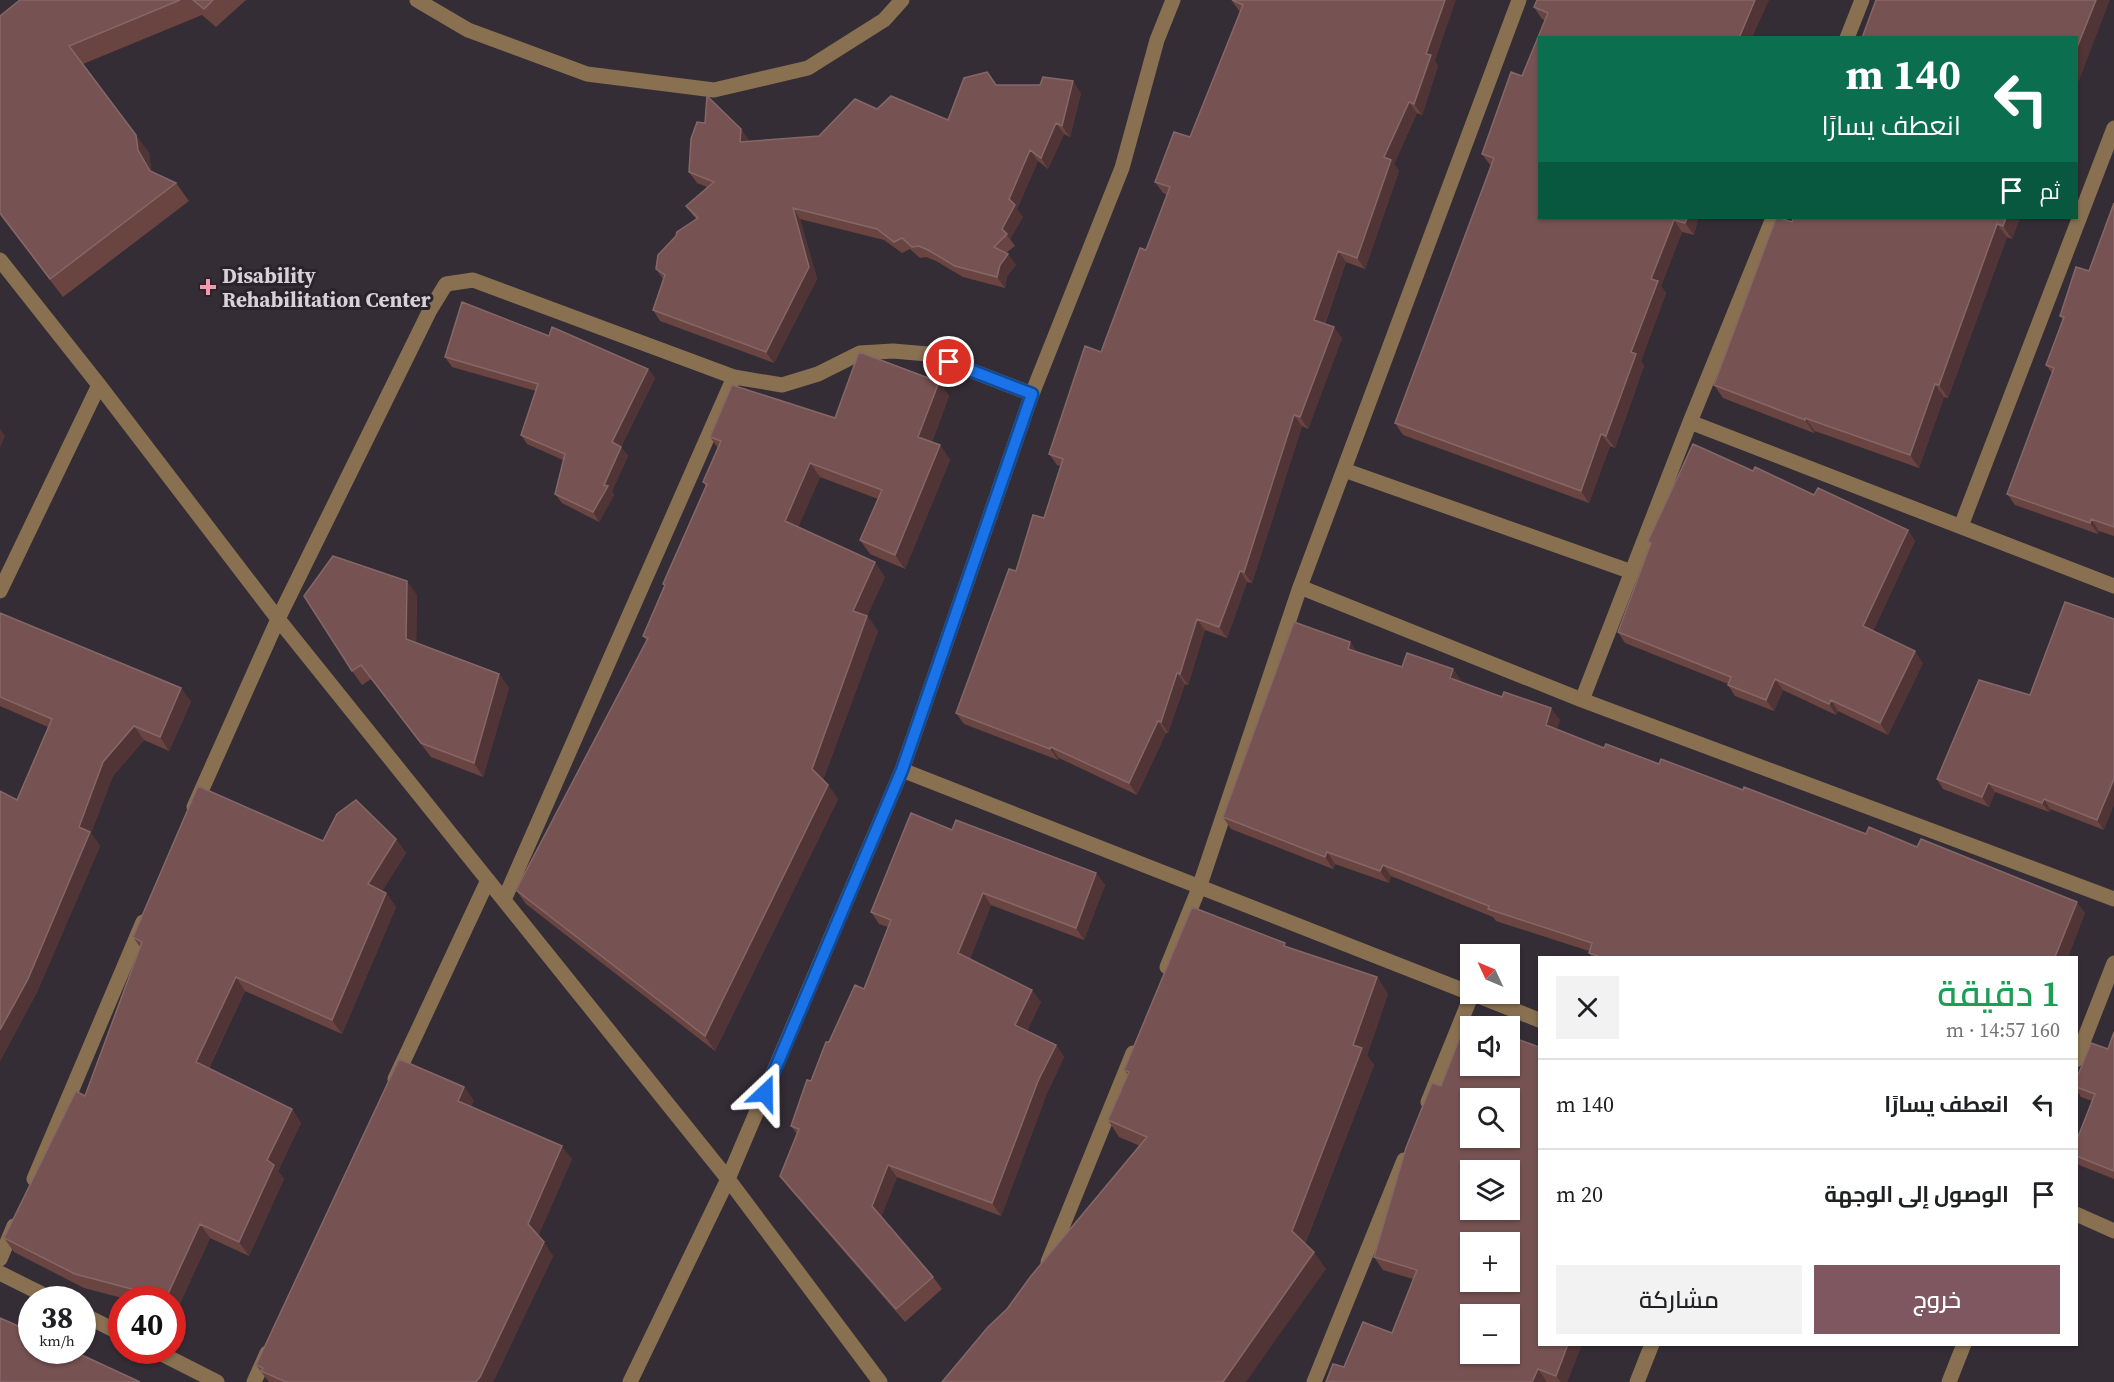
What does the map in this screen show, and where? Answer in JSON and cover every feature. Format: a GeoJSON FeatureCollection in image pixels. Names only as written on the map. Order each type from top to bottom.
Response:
{"type":"FeatureCollection","features":[{"type":"Feature","properties":{"kind":"street"},"geometry":{"type":"LineString","coordinates":[[417,0],[468,30],[587,74],[714,90],[808,68],[884,20],[902,0]]}},
{"type":"Feature","properties":{"kind":"street"},"geometry":{"type":"LineString","coordinates":[[630,1382],[729,1179],[902,770],[1032,394],[1122,168],[1157,40],[1173,0]]}},
{"type":"Feature","properties":{"kind":"street"},"geometry":{"type":"LineString","coordinates":[[1160,987],[1199,888],[1300,587],[1519,0]]}},
{"type":"Feature","properties":{"kind":"street"},"geometry":{"type":"LineString","coordinates":[[1848,36],[1862,0]]}},
{"type":"Feature","properties":{"kind":"street"},"geometry":{"type":"LineString","coordinates":[[1961,526],[2114,128]]}},
{"type":"Feature","properties":{"kind":"street"},"geometry":{"type":"LineString","coordinates":[[1582,700],[1690,422],[1773,219]]}},
{"type":"Feature","properties":{"kind":"street"},"geometry":{"type":"LineString","coordinates":[[0,260],[278,619],[729,1179],[880,1382]]}},
{"type":"Feature","properties":{"kind":"street"},"geometry":{"type":"LineString","coordinates":[[188,820],[278,619],[430,310],[446,284],[473,280],[734,377],[782,385],[818,374],[860,352],[893,351],[928,354],[1032,394]]}},
{"type":"Feature","properties":{"kind":"street"},"geometry":{"type":"LineString","coordinates":[[504,900],[734,377]]}},
{"type":"Feature","properties":{"kind":"street"},"geometry":{"type":"LineString","coordinates":[[0,591],[99,385]]}},
{"type":"Feature","properties":{"kind":"street"},"geometry":{"type":"LineString","coordinates":[[1690,422],[2114,586]]}},
{"type":"Feature","properties":{"kind":"street"},"geometry":{"type":"LineString","coordinates":[[1344,470],[1632,572]]}},
{"type":"Feature","properties":{"kind":"street"},"geometry":{"type":"LineString","coordinates":[[1300,587],[1582,700],[2114,899]]}},
{"type":"Feature","properties":{"kind":"street"},"geometry":{"type":"LineString","coordinates":[[902,770],[1460,989]]}},
{"type":"Feature","properties":{"kind":"street"},"geometry":{"type":"LineString","coordinates":[[388,1094],[488,880]]}},
{"type":"Feature","properties":{"kind":"street"},"geometry":{"type":"LineString","coordinates":[[28,1193],[150,906]]}},
{"type":"Feature","properties":{"kind":"street"},"geometry":{"type":"LineString","coordinates":[[2078,1055],[2114,963]]}},
{"type":"Feature","properties":{"kind":"street"},"geometry":{"type":"LineString","coordinates":[[1423,1116],[1467,1004]]}},
{"type":"Feature","properties":{"kind":"street"},"geometry":{"type":"LineString","coordinates":[[1499,1004],[1538,1020]]}},
{"type":"Feature","properties":{"kind":"street"},"geometry":{"type":"LineString","coordinates":[[1038,1279],[1055,1249],[1138,1041]]}},
{"type":"Feature","properties":{"kind":"street"},"geometry":{"type":"LineString","coordinates":[[1314,1382],[1409,1149]]}},
{"type":"Feature","properties":{"kind":"street"},"geometry":{"type":"LineString","coordinates":[[0,1259],[19,1215]]}},
{"type":"Feature","properties":{"kind":"street"},"geometry":{"type":"LineString","coordinates":[[2078,1215],[2114,1231]]}},
{"type":"Feature","properties":{"kind":"street"},"geometry":{"type":"LineString","coordinates":[[0,1273],[26,1286]]}},
{"type":"Feature","properties":{"kind":"street"},"geometry":{"type":"LineString","coordinates":[[254,1382],[274,1339]]}},
{"type":"Feature","properties":{"kind":"street"},"geometry":{"type":"LineString","coordinates":[[1637,1382],[1651,1346]]}},
{"type":"Feature","properties":{"kind":"street"},"geometry":{"type":"LineString","coordinates":[[1949,1382],[1963,1346]]}},
{"type":"Feature","properties":{"kind":"street"},"geometry":{"type":"LineString","coordinates":[[182,1364],[217,1382]]}},
{"type":"Feature","properties":{"kind":"building"},"geometry":{"type":"Polygon","coordinates":[[[20,0],[180,0],[69,46],[136,135],[138,150],[150,171],[176,183],[50,279],[0,213],[0,16],[20,0]]]}},
{"type":"Feature","properties":{"kind":"building"},"geometry":{"type":"Polygon","coordinates":[[[193,0],[213,0],[204,9],[193,0]]]}},
{"type":"Feature","properties":{"kind":"building"},"geometry":{"type":"Polygon","coordinates":[[[1232,0],[1445,0],[1426,54],[1431,55],[1414,104],[1409,102],[1384,157],[1391,160],[1357,258],[1338,251],[1314,320],[1334,327],[1300,417],[1294,415],[1244,572],[1240,571],[1219,627],[1197,619],[1180,674],[1177,673],[1161,722],[1158,721],[1129,783],[1051,747],[1050,749],[956,713],[1009,569],[1016,571],[1033,515],[1044,518],[1063,459],[1049,454],[1085,346],[1101,352],[1140,248],[1146,250],[1170,187],[1155,182],[1174,132],[1190,137],[1243,5],[1232,0]]]}},
{"type":"Feature","properties":{"kind":"building"},"geometry":{"type":"Polygon","coordinates":[[[1537,0],[1755,0],[1740,36],[1539,36],[1548,13],[1534,7],[1537,0]]]}},
{"type":"Feature","properties":{"kind":"building"},"geometry":{"type":"Polygon","coordinates":[[[1876,0],[2096,0],[2078,45],[2078,36],[1863,36],[1876,0]]]}},
{"type":"Feature","properties":{"kind":"building"},"geometry":{"type":"Polygon","coordinates":[[[1538,37],[1538,219],[1687,219],[1685,223],[1674,220],[1651,279],[1658,281],[1631,352],[1636,354],[1606,436],[1601,434],[1581,491],[1395,423],[1494,158],[1482,154],[1511,72],[1522,76],[1538,37]]]}},
{"type":"Feature","properties":{"kind":"building"},"geometry":{"type":"Polygon","coordinates":[[[987,72],[996,85],[1040,85],[1043,77],[1073,81],[1062,126],[1056,123],[1041,158],[1030,150],[1009,199],[1015,205],[1002,229],[1007,234],[994,247],[1008,254],[1000,265],[997,277],[955,266],[919,246],[912,247],[902,238],[894,242],[877,229],[793,208],[809,267],[766,352],[653,310],[665,275],[656,269],[658,255],[677,232],[698,218],[686,206],[714,182],[689,172],[691,139],[697,122],[705,123],[707,96],[741,129],[740,142],[819,136],[855,99],[877,109],[891,96],[948,120],[964,78],[987,72]]]}},
{"type":"Feature","properties":{"kind":"building"},"geometry":{"type":"Polygon","coordinates":[[[2114,203],[2114,527],[2091,519],[2090,523],[2007,494],[2054,368],[2046,365],[2064,317],[2060,316],[2076,267],[2089,271],[2114,203]]]}},
{"type":"Feature","properties":{"kind":"building"},"geometry":{"type":"Polygon","coordinates":[[[1776,219],[1792,222],[1793,219],[2006,219],[2003,226],[1997,224],[1939,385],[1935,384],[1910,455],[1805,418],[1805,420],[1714,385],[1776,219]]]}},
{"type":"Feature","properties":{"kind":"building"},"geometry":{"type":"Polygon","coordinates":[[[462,302],[549,336],[552,327],[648,369],[612,442],[621,447],[604,485],[608,486],[593,512],[555,494],[565,454],[521,435],[538,384],[445,357],[462,302]]]}},
{"type":"Feature","properties":{"kind":"building"},"geometry":{"type":"Polygon","coordinates":[[[859,352],[939,382],[918,437],[940,445],[895,555],[860,540],[882,490],[810,463],[785,521],[875,562],[853,611],[867,616],[812,769],[828,785],[705,1036],[516,890],[648,638],[643,636],[707,484],[703,482],[721,441],[710,437],[732,385],[835,418],[859,352]]]}},
{"type":"Feature","properties":{"kind":"building"},"geometry":{"type":"Polygon","coordinates":[[[1693,444],[1753,471],[1755,467],[1814,495],[1818,488],[1908,530],[1863,626],[1915,651],[1880,723],[1831,700],[1829,704],[1775,679],[1766,700],[1728,685],[1731,677],[1618,632],[1651,543],[1648,541],[1693,444]]]}},
{"type":"Feature","properties":{"kind":"building"},"geometry":{"type":"Polygon","coordinates":[[[333,556],[407,581],[406,639],[499,674],[474,763],[421,743],[361,665],[352,671],[304,596],[333,556]]]}},
{"type":"Feature","properties":{"kind":"building"},"geometry":{"type":"Polygon","coordinates":[[[2065,602],[2114,619],[2114,779],[2097,820],[2044,799],[2042,803],[1988,783],[1982,797],[1937,779],[1979,680],[2030,695],[2065,602]]]}},
{"type":"Feature","properties":{"kind":"building"},"geometry":{"type":"Polygon","coordinates":[[[0,613],[181,688],[160,737],[134,726],[103,762],[79,827],[90,832],[28,979],[0,1030],[0,791],[17,800],[52,719],[0,697],[0,613]]]}},
{"type":"Feature","properties":{"kind":"building"},"geometry":{"type":"Polygon","coordinates":[[[1294,622],[1350,642],[1348,649],[1402,667],[1407,653],[1453,669],[1450,678],[1502,697],[1504,692],[1551,708],[1546,725],[1604,748],[1606,744],[1659,764],[1661,759],[1743,790],[1744,787],[1866,834],[1869,827],[1917,847],[1921,839],[2077,902],[2055,956],[1598,956],[1589,953],[1592,943],[1488,909],[1489,906],[1383,865],[1380,871],[1327,852],[1325,857],[1223,817],[1294,622]]]}},
{"type":"Feature","properties":{"kind":"building"},"geometry":{"type":"Polygon","coordinates":[[[198,786],[323,841],[337,814],[356,800],[396,839],[368,884],[386,893],[332,1020],[236,977],[196,1062],[292,1109],[267,1160],[274,1165],[239,1242],[200,1224],[172,1286],[120,1286],[75,1274],[4,1238],[76,1091],[85,1096],[142,942],[133,937],[198,786]]]}},
{"type":"Feature","properties":{"kind":"building"},"geometry":{"type":"Polygon","coordinates":[[[911,813],[952,830],[956,820],[1096,873],[1076,928],[983,893],[958,953],[1032,990],[1015,1025],[1056,1045],[1038,1081],[992,1203],[888,1165],[872,1206],[933,1277],[896,1309],[780,1176],[799,1129],[791,1126],[807,1080],[811,1081],[826,1042],[829,1042],[855,985],[864,989],[891,920],[871,912],[911,813]]]}},
{"type":"Feature","properties":{"kind":"building"},"geometry":{"type":"Polygon","coordinates":[[[1192,907],[1285,943],[1284,946],[1377,977],[1353,1045],[1362,1048],[1292,1231],[1314,1252],[1223,1382],[942,1382],[988,1327],[1007,1309],[1031,1276],[1147,1137],[1108,1120],[1129,1072],[1124,1070],[1192,907]]]}},
{"type":"Feature","properties":{"kind":"building"},"geometry":{"type":"Polygon","coordinates":[[[2114,1032],[2114,1171],[2078,1157],[2078,1137],[2095,1094],[2078,1088],[2078,1075],[2091,1043],[2108,1049],[2114,1032]]]}},
{"type":"Feature","properties":{"kind":"building"},"geometry":{"type":"Polygon","coordinates":[[[1460,1037],[1460,1076],[1520,1076],[1520,1040],[1538,1047],[1538,1346],[1567,1346],[1556,1376],[1538,1369],[1532,1382],[1326,1382],[1333,1364],[1344,1367],[1363,1322],[1392,1333],[1417,1270],[1374,1257],[1406,1148],[1432,1083],[1441,1086],[1460,1037]]]}},
{"type":"Feature","properties":{"kind":"building"},"geometry":{"type":"Polygon","coordinates":[[[399,1059],[464,1087],[458,1101],[562,1146],[528,1224],[544,1242],[476,1382],[286,1382],[261,1371],[263,1368],[256,1365],[399,1059]]]}},
{"type":"Feature","properties":{"kind":"building"},"geometry":{"type":"Polygon","coordinates":[[[0,1318],[18,1326],[18,1364],[96,1364],[96,1362],[140,1382],[0,1382],[0,1318]]]}},
{"type":"Feature","properties":{"kind":"place","name":"Disability Rehabilitation Center"},"geometry":{"type":"Point","coordinates":[208,287]}},
{"type":"Feature","properties":{"kind":"route"},"geometry":{"type":"LineString","coordinates":[[765,1093],[902,770],[1032,394],[949,362]]}}]}
